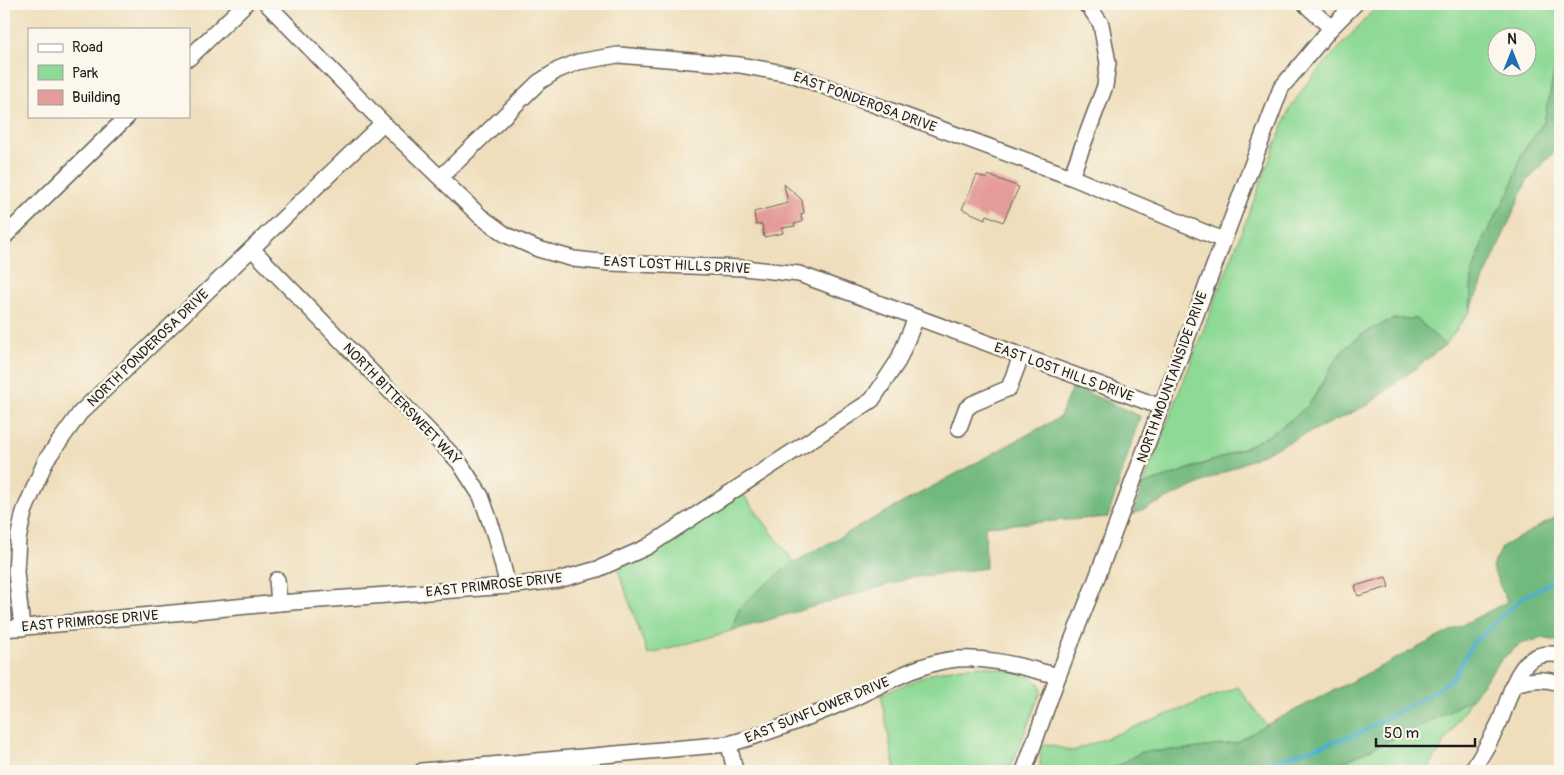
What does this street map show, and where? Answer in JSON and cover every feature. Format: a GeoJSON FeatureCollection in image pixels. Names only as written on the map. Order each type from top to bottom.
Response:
{"type":"FeatureCollection","features":[{"type":"Feature","properties":{"kind":"street"},"geometry":{"type":"LineString","coordinates":[[190,57],[245,4]]}},
{"type":"Feature","properties":{"kind":"street","name":"EAST LOST HILLS DRIVE"},"geometry":{"type":"LineString","coordinates":[[267,4],[383,122],[480,216],[506,235],[538,249],[574,259],[610,263],[744,268],[799,274],[1161,408]]}},
{"type":"Feature","properties":{"kind":"street"},"geometry":{"type":"LineString","coordinates":[[1071,177],[1105,86],[1108,63],[1101,24],[1085,4]]}},
{"type":"Feature","properties":{"kind":"street"},"geometry":{"type":"LineString","coordinates":[[1305,4],[1331,28]]}},
{"type":"Feature","properties":{"kind":"street","name":"NORTH MOUNTAINSIDE DRIVE"},"geometry":{"type":"LineString","coordinates":[[1024,771],[1058,676],[1281,88],[1331,28],[1355,4]]}},
{"type":"Feature","properties":{"kind":"street","name":"EAST PONDEROSA DRIVE"},"geometry":{"type":"LineString","coordinates":[[441,177],[539,82],[558,70],[578,62],[618,55],[740,65],[794,75],[1071,177],[1223,240]]}},
{"type":"Feature","properties":{"kind":"street"},"geometry":{"type":"LineString","coordinates":[[4,237],[126,118]]}},
{"type":"Feature","properties":{"kind":"street","name":"NORTH PONDEROSA DRIVE"},"geometry":{"type":"LineString","coordinates":[[22,628],[16,572],[18,539],[24,512],[46,460],[80,413],[383,122]]}},
{"type":"Feature","properties":{"kind":"street","name":"NORTH BITTERSWEET WAY"},"geometry":{"type":"LineString","coordinates":[[252,249],[459,462],[481,496],[496,536],[508,586]]}},
{"type":"Feature","properties":{"kind":"street","name":"EAST PRIMROSE DRIVE"},"geometry":{"type":"LineString","coordinates":[[4,629],[279,603],[508,586],[558,580],[598,569],[647,547],[872,400],[898,361],[916,318]]}},
{"type":"Feature","properties":{"kind":"street"},"geometry":{"type":"LineString","coordinates":[[959,428],[966,409],[972,404],[1009,388],[1020,356]]}},
{"type":"Feature","properties":{"kind":"street"},"geometry":{"type":"LineString","coordinates":[[277,580],[279,603]]}},
{"type":"Feature","properties":{"kind":"street"},"geometry":{"type":"LineString","coordinates":[[1472,771],[1495,730],[1523,667],[1537,656],[1545,654],[1560,655]]}},
{"type":"Feature","properties":{"kind":"street","name":"EAST SUNFLOWER DRIVE"},"geometry":{"type":"LineString","coordinates":[[422,771],[729,744],[765,734],[926,665],[950,660],[973,659],[1011,664],[1058,676]]}},
{"type":"Feature","properties":{"kind":"street"},"geometry":{"type":"LineString","coordinates":[[1514,684],[1527,680],[1541,679],[1560,683]]}},
{"type":"Feature","properties":{"kind":"street"},"geometry":{"type":"LineString","coordinates":[[729,744],[735,771]]}},
{"type":"Feature","properties":{"kind":"green space"},"geometry":{"type":"Polygon","coordinates":[[[1379,4],[1558,4],[1560,6],[1560,45],[1544,122],[1522,153],[1510,191],[1484,237],[1472,275],[1470,311],[1445,345],[1417,319],[1393,319],[1364,333],[1341,352],[1308,406],[1273,434],[1222,457],[1143,485],[1289,110],[1307,83],[1379,4]]]}},
{"type":"Feature","properties":{"kind":"green space"},"geometry":{"type":"Polygon","coordinates":[[[1560,45],[1560,146],[1527,181],[1470,311],[1472,275],[1484,237],[1510,191],[1522,153],[1544,122],[1560,45]]]}},
{"type":"Feature","properties":{"kind":"green space"},"geometry":{"type":"Polygon","coordinates":[[[1393,319],[1417,319],[1445,345],[1368,405],[1132,515],[1143,485],[1208,463],[1251,445],[1290,421],[1312,400],[1332,365],[1347,346],[1366,333],[1393,319]]]}},
{"type":"Feature","properties":{"kind":"green space"},"geometry":{"type":"Polygon","coordinates":[[[1072,386],[1140,416],[1108,517],[985,526],[986,568],[910,578],[731,631],[739,609],[755,593],[794,562],[1060,417],[1072,386]]]}},
{"type":"Feature","properties":{"kind":"green space"},"geometry":{"type":"Polygon","coordinates":[[[743,494],[794,562],[755,593],[739,609],[731,631],[648,655],[618,570],[743,494]]]}},
{"type":"Feature","properties":{"kind":"green space"},"geometry":{"type":"Polygon","coordinates":[[[1560,515],[1560,642],[1543,638],[1520,644],[1502,659],[1471,699],[1419,727],[1327,769],[1317,771],[1109,771],[1141,752],[1191,749],[1236,743],[1266,725],[1507,602],[1492,567],[1503,546],[1560,515]]]}},
{"type":"Feature","properties":{"kind":"green space"},"geometry":{"type":"Polygon","coordinates":[[[983,666],[1023,674],[1036,680],[1041,687],[1041,692],[1009,771],[895,771],[881,694],[936,672],[962,667],[983,666]]]}},
{"type":"Feature","properties":{"kind":"green space"},"geometry":{"type":"Polygon","coordinates":[[[1238,687],[1266,725],[1236,743],[1191,749],[1141,752],[1109,771],[1048,771],[1040,765],[1041,743],[1073,751],[1238,687]]]}},
{"type":"Feature","properties":{"kind":"green space"},"geometry":{"type":"Polygon","coordinates":[[[1471,699],[1427,771],[1317,771],[1328,769],[1419,727],[1471,699]]]}},
{"type":"Feature","properties":{"kind":"building"},"geometry":{"type":"Polygon","coordinates":[[[977,175],[987,179],[988,175],[1019,187],[1003,222],[987,215],[985,219],[962,209],[977,175]]]}},
{"type":"Feature","properties":{"kind":"building"},"geometry":{"type":"Polygon","coordinates":[[[784,184],[802,200],[804,213],[801,214],[802,222],[794,224],[795,226],[782,228],[783,233],[764,237],[762,224],[756,225],[754,212],[788,203],[784,184]]]}},
{"type":"Feature","properties":{"kind":"building"},"geometry":{"type":"Polygon","coordinates":[[[1386,577],[1389,587],[1358,596],[1355,586],[1386,577]]]}},
{"type":"Feature","properties":{"kind":"waterway"},"geometry":{"type":"LineString","coordinates":[[1243,771],[1358,734],[1432,693],[1454,677],[1473,643],[1522,598],[1560,577]]}}]}
